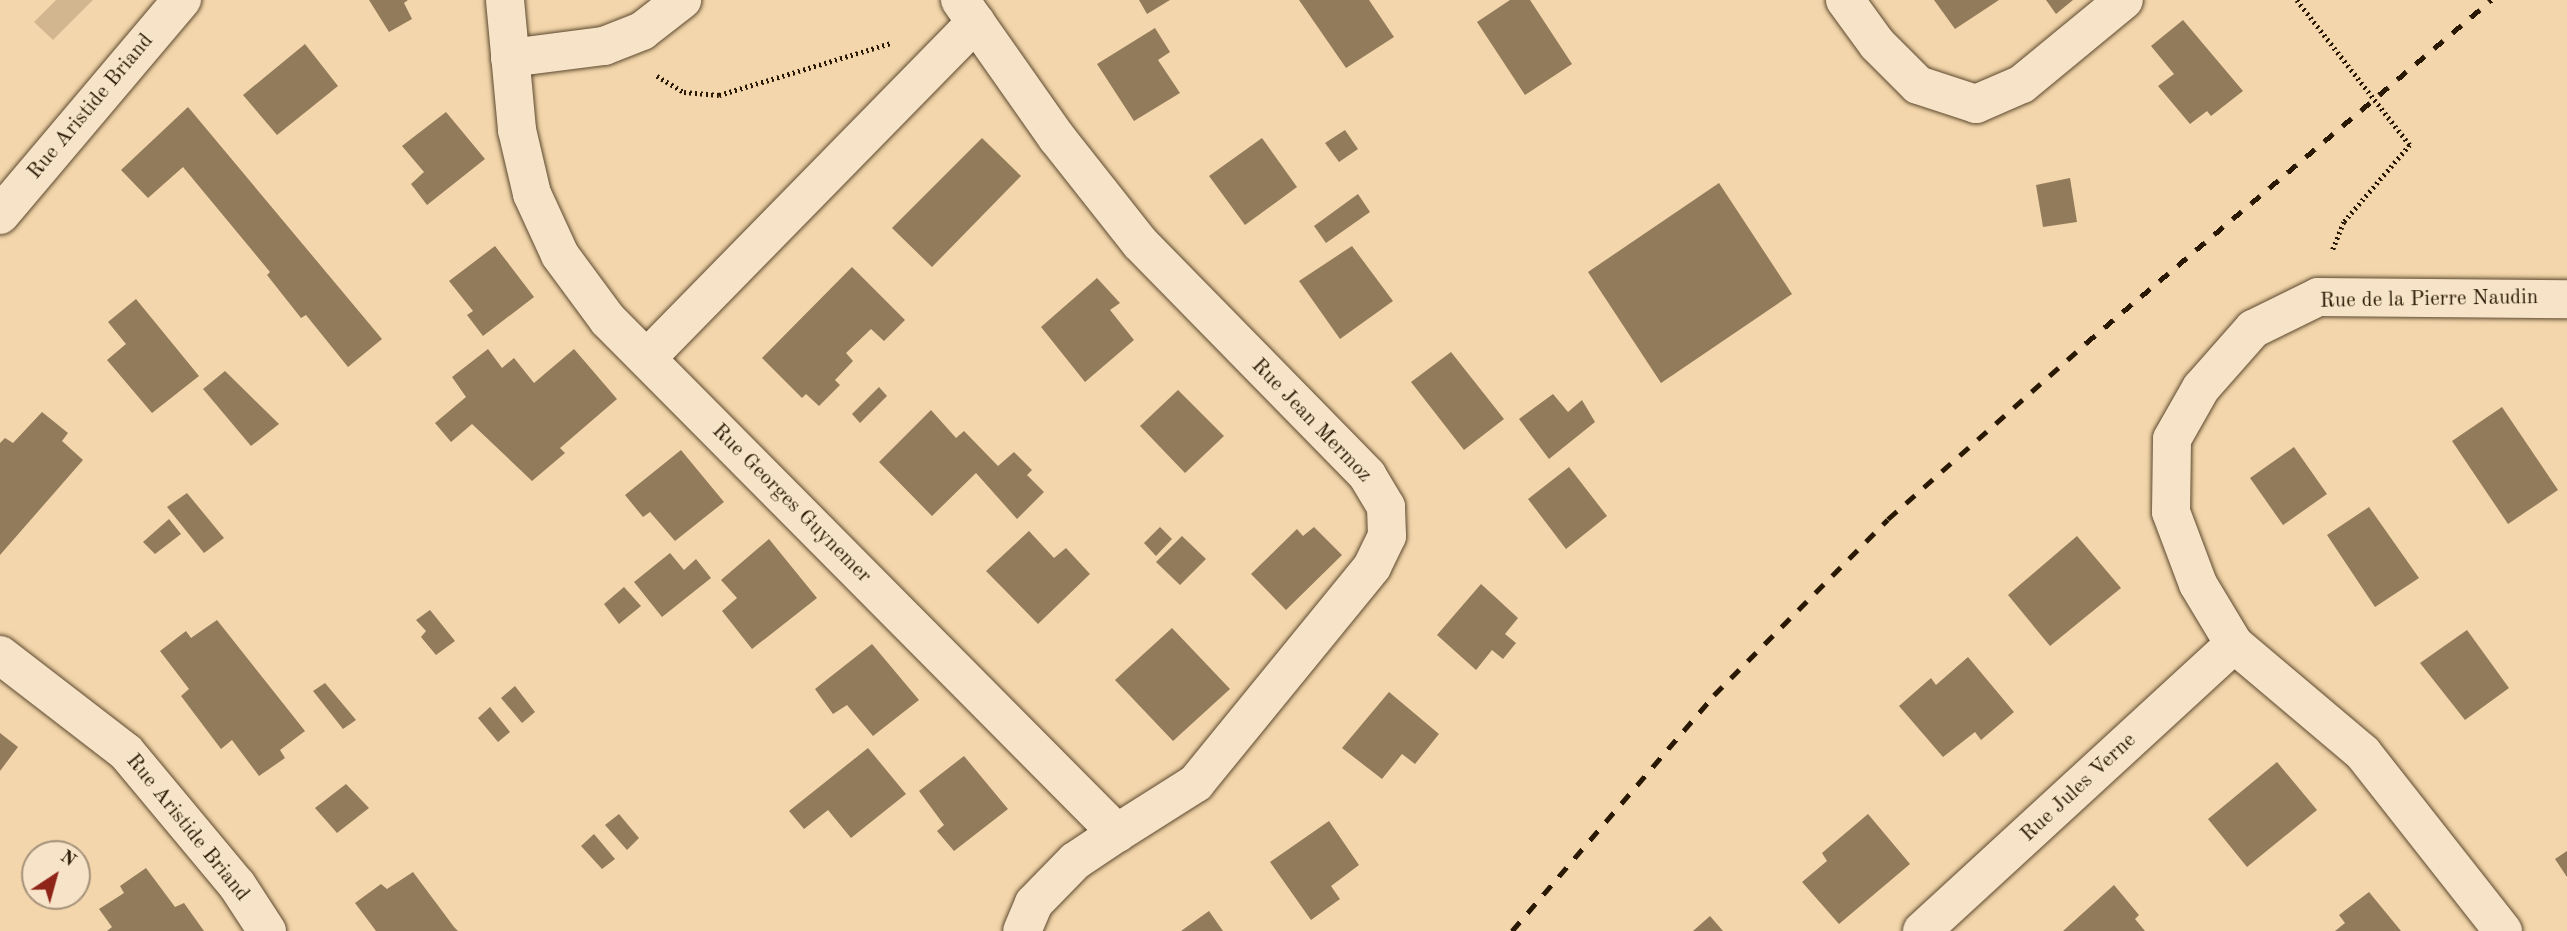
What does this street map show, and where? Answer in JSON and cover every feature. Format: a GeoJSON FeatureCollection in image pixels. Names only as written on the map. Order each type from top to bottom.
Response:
{"type":"FeatureCollection","features":[{"type":"Feature","properties":{"kind":"street","name":"Rue Aristide Briand"},"geometry":{"type":"LineString","coordinates":[[0,215],[182,0]]}},
{"type":"Feature","properties":{"kind":"street","name":"Rue Georges Guynemer"},"geometry":{"type":"LineString","coordinates":[[505,0],[517,130],[532,194],[554,243],[608,320],[1117,834]]}},
{"type":"Feature","properties":{"kind":"street"},"geometry":{"type":"LineString","coordinates":[[510,58],[619,40],[642,31],[682,0]]}},
{"type":"Feature","properties":{"kind":"street"},"geometry":{"type":"LineString","coordinates":[[1846,0],[1877,44],[1918,85],[1976,104],[2022,85],[2124,0]]}},
{"type":"Feature","properties":{"kind":"street"},"geometry":{"type":"LineString","coordinates":[[647,358],[968,11]]}},
{"type":"Feature","properties":{"kind":"street","name":"Rue Jean Mermoz"},"geometry":{"type":"LineString","coordinates":[[968,11],[1057,138],[1140,243],[1367,475],[1386,507],[1387,536],[1372,567],[1196,783],[1117,834]]}},
{"type":"Feature","properties":{"kind":"street","name":"Rue de la Pierre Naudin"},"geometry":{"type":"LineString","coordinates":[[2503,931],[2364,753],[2234,644],[2198,584],[2171,512],[2172,439],[2201,388],[2253,329],[2318,298],[2567,299]]}},
{"type":"Feature","properties":{"kind":"street","name":"Rue Jules Verne"},"geometry":{"type":"LineString","coordinates":[[1922,931],[2234,644]]}},
{"type":"Feature","properties":{"kind":"street","name":"Rue Aristide Briand"},"geometry":{"type":"LineString","coordinates":[[0,655],[126,752],[237,885],[267,931]]}},
{"type":"Feature","properties":{"kind":"street"},"geometry":{"type":"LineString","coordinates":[[1022,931],[1034,903],[1075,861],[1117,834]]}},
{"type":"Feature","properties":{"kind":"path"},"geometry":{"type":"LineString","coordinates":[[2297,0],[2410,145],[2344,222],[2318,298]]}},
{"type":"Feature","properties":{"kind":"path"},"geometry":{"type":"LineString","coordinates":[[619,40],[632,61],[684,92],[719,95],[876,44],[901,42]]}},
{"type":"Feature","properties":{"kind":"shaded area"},"geometry":{"type":"Polygon","coordinates":[[[56,0],[93,0],[53,40],[34,22],[56,0]]]}},
{"type":"Feature","properties":{"kind":"building"},"geometry":{"type":"Polygon","coordinates":[[[369,0],[408,0],[404,3],[412,19],[389,32],[369,0]]]}},
{"type":"Feature","properties":{"kind":"building"},"geometry":{"type":"Polygon","coordinates":[[[1139,0],[1170,0],[1147,14],[1139,0]]]}},
{"type":"Feature","properties":{"kind":"building"},"geometry":{"type":"Polygon","coordinates":[[[1299,0],[1369,0],[1394,37],[1346,68],[1299,0]]]}},
{"type":"Feature","properties":{"kind":"building"},"geometry":{"type":"Polygon","coordinates":[[[1510,0],[1530,0],[1572,64],[1525,95],[1477,22],[1510,0]]]}},
{"type":"Feature","properties":{"kind":"building"},"geometry":{"type":"Polygon","coordinates":[[[1934,0],[1999,0],[1955,29],[1934,0]]]}},
{"type":"Feature","properties":{"kind":"building"},"geometry":{"type":"Polygon","coordinates":[[[2046,0],[2073,0],[2056,14],[2046,0]]]}},
{"type":"Feature","properties":{"kind":"building"},"geometry":{"type":"Polygon","coordinates":[[[2183,20],[2243,91],[2211,116],[2207,111],[2190,124],[2158,86],[2174,74],[2151,46],[2183,20]]]}},
{"type":"Feature","properties":{"kind":"building"},"geometry":{"type":"Polygon","coordinates":[[[1155,28],[1170,52],[1158,60],[1180,93],[1134,121],[1097,64],[1155,28]]]}},
{"type":"Feature","properties":{"kind":"building"},"geometry":{"type":"Polygon","coordinates":[[[305,44],[338,86],[277,135],[243,95],[305,44]]]}},
{"type":"Feature","properties":{"kind":"building"},"geometry":{"type":"Polygon","coordinates":[[[188,107],[382,339],[348,367],[306,315],[301,318],[267,275],[270,272],[183,167],[148,198],[121,170],[188,107]]]}},
{"type":"Feature","properties":{"kind":"building"},"geometry":{"type":"Polygon","coordinates":[[[446,112],[485,159],[427,205],[411,184],[424,172],[402,146],[446,112]]]}},
{"type":"Feature","properties":{"kind":"building"},"geometry":{"type":"Polygon","coordinates":[[[1345,130],[1358,149],[1339,162],[1325,143],[1345,130]]]}},
{"type":"Feature","properties":{"kind":"building"},"geometry":{"type":"Polygon","coordinates":[[[982,138],[1021,176],[932,267],[892,228],[982,138]]]}},
{"type":"Feature","properties":{"kind":"building"},"geometry":{"type":"Polygon","coordinates":[[[1262,138],[1297,187],[1245,225],[1209,176],[1262,138]]]}},
{"type":"Feature","properties":{"kind":"building"},"geometry":{"type":"Polygon","coordinates":[[[2070,178],[2077,222],[2043,227],[2036,185],[2070,178]]]}},
{"type":"Feature","properties":{"kind":"building"},"geometry":{"type":"Polygon","coordinates":[[[1719,183],[1792,294],[1661,383],[1588,272],[1719,183]]]}},
{"type":"Feature","properties":{"kind":"building"},"geometry":{"type":"Polygon","coordinates":[[[1358,194],[1370,212],[1326,243],[1314,226],[1358,194]]]}},
{"type":"Feature","properties":{"kind":"building"},"geometry":{"type":"Polygon","coordinates":[[[495,246],[534,297],[483,336],[467,315],[473,311],[449,281],[495,246]]]}},
{"type":"Feature","properties":{"kind":"building"},"geometry":{"type":"Polygon","coordinates":[[[1352,246],[1393,301],[1340,339],[1299,281],[1352,246]]]}},
{"type":"Feature","properties":{"kind":"building"},"geometry":{"type":"Polygon","coordinates":[[[852,267],[905,320],[884,341],[871,329],[846,353],[853,361],[835,380],[840,385],[819,406],[806,394],[802,398],[762,358],[852,267]]]}},
{"type":"Feature","properties":{"kind":"building"},"geometry":{"type":"Polygon","coordinates":[[[1097,278],[1120,303],[1110,310],[1134,340],[1085,382],[1041,327],[1097,278]]]}},
{"type":"Feature","properties":{"kind":"building"},"geometry":{"type":"Polygon","coordinates":[[[136,299],[199,376],[152,413],[107,360],[126,344],[108,322],[136,299]]]}},
{"type":"Feature","properties":{"kind":"building"},"geometry":{"type":"Polygon","coordinates":[[[488,349],[502,368],[514,358],[534,383],[574,349],[617,399],[560,448],[565,453],[532,481],[472,424],[451,442],[435,423],[466,397],[452,377],[488,349]]]}},
{"type":"Feature","properties":{"kind":"building"},"geometry":{"type":"Polygon","coordinates":[[[1451,352],[1504,419],[1464,450],[1411,382],[1451,352]]]}},
{"type":"Feature","properties":{"kind":"building"},"geometry":{"type":"Polygon","coordinates":[[[225,371],[279,424],[251,446],[203,389],[225,371]]]}},
{"type":"Feature","properties":{"kind":"building"},"geometry":{"type":"Polygon","coordinates":[[[879,387],[887,396],[860,423],[852,414],[879,387]]]}},
{"type":"Feature","properties":{"kind":"building"},"geometry":{"type":"Polygon","coordinates":[[[1178,390],[1224,436],[1185,473],[1140,426],[1178,390]]]}},
{"type":"Feature","properties":{"kind":"building"},"geometry":{"type":"Polygon","coordinates":[[[1553,394],[1568,412],[1582,400],[1595,422],[1549,459],[1519,419],[1553,394]]]}},
{"type":"Feature","properties":{"kind":"building"},"geometry":{"type":"Polygon","coordinates":[[[2502,407],[2558,490],[2508,524],[2452,441],[2502,407]]]}},
{"type":"Feature","properties":{"kind":"building"},"geometry":{"type":"Polygon","coordinates":[[[931,410],[956,438],[964,431],[998,466],[1014,452],[1032,470],[1027,475],[1044,492],[1017,519],[976,473],[932,516],[879,462],[931,410]]]}},
{"type":"Feature","properties":{"kind":"building"},"geometry":{"type":"Polygon","coordinates":[[[42,412],[68,433],[62,441],[83,460],[0,555],[0,443],[5,438],[13,443],[42,412]]]}},
{"type":"Feature","properties":{"kind":"building"},"geometry":{"type":"Polygon","coordinates":[[[2294,447],[2327,494],[2283,525],[2250,478],[2294,447]]]}},
{"type":"Feature","properties":{"kind":"building"},"geometry":{"type":"Polygon","coordinates":[[[681,450],[724,502],[675,541],[650,512],[643,517],[625,495],[681,450]]]}},
{"type":"Feature","properties":{"kind":"building"},"geometry":{"type":"Polygon","coordinates":[[[1569,467],[1607,516],[1566,549],[1528,499],[1569,467]]]}},
{"type":"Feature","properties":{"kind":"building"},"geometry":{"type":"Polygon","coordinates":[[[187,493],[224,538],[204,553],[167,507],[187,493]]]}},
{"type":"Feature","properties":{"kind":"building"},"geometry":{"type":"Polygon","coordinates":[[[2369,507],[2419,578],[2375,607],[2327,535],[2369,507]]]}},
{"type":"Feature","properties":{"kind":"building"},"geometry":{"type":"Polygon","coordinates":[[[169,519],[181,534],[155,554],[143,542],[169,519]]]}},
{"type":"Feature","properties":{"kind":"building"},"geometry":{"type":"Polygon","coordinates":[[[1160,527],[1172,539],[1156,556],[1144,543],[1160,527]]]}},
{"type":"Feature","properties":{"kind":"building"},"geometry":{"type":"Polygon","coordinates":[[[1314,527],[1342,555],[1286,610],[1251,574],[1297,529],[1303,536],[1314,527]]]}},
{"type":"Feature","properties":{"kind":"building"},"geometry":{"type":"Polygon","coordinates":[[[1029,531],[1054,558],[1066,548],[1090,574],[1038,624],[986,571],[1029,531]]]}},
{"type":"Feature","properties":{"kind":"building"},"geometry":{"type":"Polygon","coordinates":[[[1182,536],[1206,559],[1180,585],[1156,562],[1182,536]]]}},
{"type":"Feature","properties":{"kind":"building"},"geometry":{"type":"Polygon","coordinates":[[[2077,536],[2121,588],[2050,646],[2008,595],[2077,536]]]}},
{"type":"Feature","properties":{"kind":"building"},"geometry":{"type":"Polygon","coordinates":[[[769,539],[817,598],[752,649],[722,611],[737,598],[721,580],[769,539]]]}},
{"type":"Feature","properties":{"kind":"building"},"geometry":{"type":"Polygon","coordinates":[[[670,553],[684,570],[696,559],[711,578],[662,617],[634,582],[670,553]]]}},
{"type":"Feature","properties":{"kind":"building"},"geometry":{"type":"Polygon","coordinates":[[[1481,584],[1518,618],[1505,634],[1516,643],[1503,659],[1492,650],[1476,670],[1437,635],[1481,584]]]}},
{"type":"Feature","properties":{"kind":"building"},"geometry":{"type":"Polygon","coordinates":[[[624,587],[641,606],[619,624],[604,604],[624,587]]]}},
{"type":"Feature","properties":{"kind":"building"},"geometry":{"type":"Polygon","coordinates":[[[430,610],[455,641],[436,655],[421,637],[426,631],[416,620],[430,610]]]}},
{"type":"Feature","properties":{"kind":"building"},"geometry":{"type":"Polygon","coordinates":[[[217,620],[305,731],[280,750],[285,758],[259,776],[232,740],[221,749],[181,696],[189,689],[160,651],[186,631],[191,638],[217,620]]]}},
{"type":"Feature","properties":{"kind":"building"},"geometry":{"type":"Polygon","coordinates":[[[1172,628],[1230,689],[1173,741],[1115,680],[1172,628]]]}},
{"type":"Feature","properties":{"kind":"building"},"geometry":{"type":"Polygon","coordinates":[[[2467,630],[2509,688],[2465,720],[2420,663],[2467,630]]]}},
{"type":"Feature","properties":{"kind":"building"},"geometry":{"type":"Polygon","coordinates":[[[872,644],[919,700],[873,736],[847,705],[833,714],[815,689],[872,644]]]}},
{"type":"Feature","properties":{"kind":"building"},"geometry":{"type":"Polygon","coordinates":[[[1968,657],[2014,712],[1981,740],[1975,732],[1943,757],[1899,706],[1931,678],[1936,685],[1968,657]]]}},
{"type":"Feature","properties":{"kind":"building"},"geometry":{"type":"Polygon","coordinates":[[[325,683],[356,720],[343,729],[313,691],[325,683]]]}},
{"type":"Feature","properties":{"kind":"building"},"geometry":{"type":"Polygon","coordinates":[[[515,686],[535,712],[522,723],[501,698],[515,686]]]}},
{"type":"Feature","properties":{"kind":"building"},"geometry":{"type":"Polygon","coordinates":[[[1389,692],[1439,734],[1415,764],[1402,754],[1382,779],[1342,748],[1389,692]]]}},
{"type":"Feature","properties":{"kind":"building"},"geometry":{"type":"Polygon","coordinates":[[[490,707],[510,732],[498,742],[478,718],[490,707]]]}},
{"type":"Feature","properties":{"kind":"building"},"geometry":{"type":"Polygon","coordinates":[[[0,733],[18,747],[0,771],[0,733]]]}},
{"type":"Feature","properties":{"kind":"building"},"geometry":{"type":"Polygon","coordinates":[[[868,748],[906,794],[851,838],[828,810],[804,829],[789,811],[868,748]]]}},
{"type":"Feature","properties":{"kind":"building"},"geometry":{"type":"Polygon","coordinates":[[[964,756],[1008,809],[954,851],[937,831],[944,825],[919,791],[964,756]]]}},
{"type":"Feature","properties":{"kind":"building"},"geometry":{"type":"Polygon","coordinates":[[[2277,762],[2317,810],[2247,867],[2208,819],[2277,762]]]}},
{"type":"Feature","properties":{"kind":"building"},"geometry":{"type":"Polygon","coordinates":[[[346,784],[369,808],[337,833],[315,808],[346,784]]]}},
{"type":"Feature","properties":{"kind":"building"},"geometry":{"type":"Polygon","coordinates":[[[619,814],[639,838],[627,850],[605,825],[619,814]]]}},
{"type":"Feature","properties":{"kind":"building"},"geometry":{"type":"Polygon","coordinates":[[[1868,814],[1910,864],[1839,924],[1802,882],[1827,861],[1822,853],[1868,814]]]}},
{"type":"Feature","properties":{"kind":"building"},"geometry":{"type":"Polygon","coordinates":[[[1329,821],[1359,865],[1331,886],[1340,899],[1311,920],[1270,862],[1329,821]]]}},
{"type":"Feature","properties":{"kind":"building"},"geometry":{"type":"Polygon","coordinates":[[[594,834],[615,859],[602,869],[581,846],[594,834]]]}},
{"type":"Feature","properties":{"kind":"building"},"geometry":{"type":"Polygon","coordinates":[[[2567,851],[2567,877],[2555,859],[2567,851]]]}},
{"type":"Feature","properties":{"kind":"building"},"geometry":{"type":"Polygon","coordinates":[[[146,868],[175,907],[184,903],[204,931],[107,931],[112,927],[99,909],[124,893],[120,886],[146,868]]]}},
{"type":"Feature","properties":{"kind":"building"},"geometry":{"type":"Polygon","coordinates":[[[413,872],[458,931],[376,931],[355,903],[381,884],[387,889],[413,872]]]}},
{"type":"Feature","properties":{"kind":"building"},"geometry":{"type":"Polygon","coordinates":[[[2114,885],[2139,915],[2135,919],[2145,931],[2063,931],[2114,885]]]}},
{"type":"Feature","properties":{"kind":"building"},"geometry":{"type":"Polygon","coordinates":[[[2369,892],[2401,931],[2335,931],[2345,923],[2339,915],[2369,892]]]}},
{"type":"Feature","properties":{"kind":"building"},"geometry":{"type":"Polygon","coordinates":[[[1209,911],[1223,931],[1181,931],[1209,911]]]}},
{"type":"Feature","properties":{"kind":"building"},"geometry":{"type":"Polygon","coordinates":[[[1710,916],[1723,931],[1693,931],[1710,916]]]}},
{"type":"Feature","properties":{"kind":"railway"},"geometry":{"type":"LineString","coordinates":[[1512,931],[1714,695],[1888,519],[2086,343],[2491,0]]}}]}
